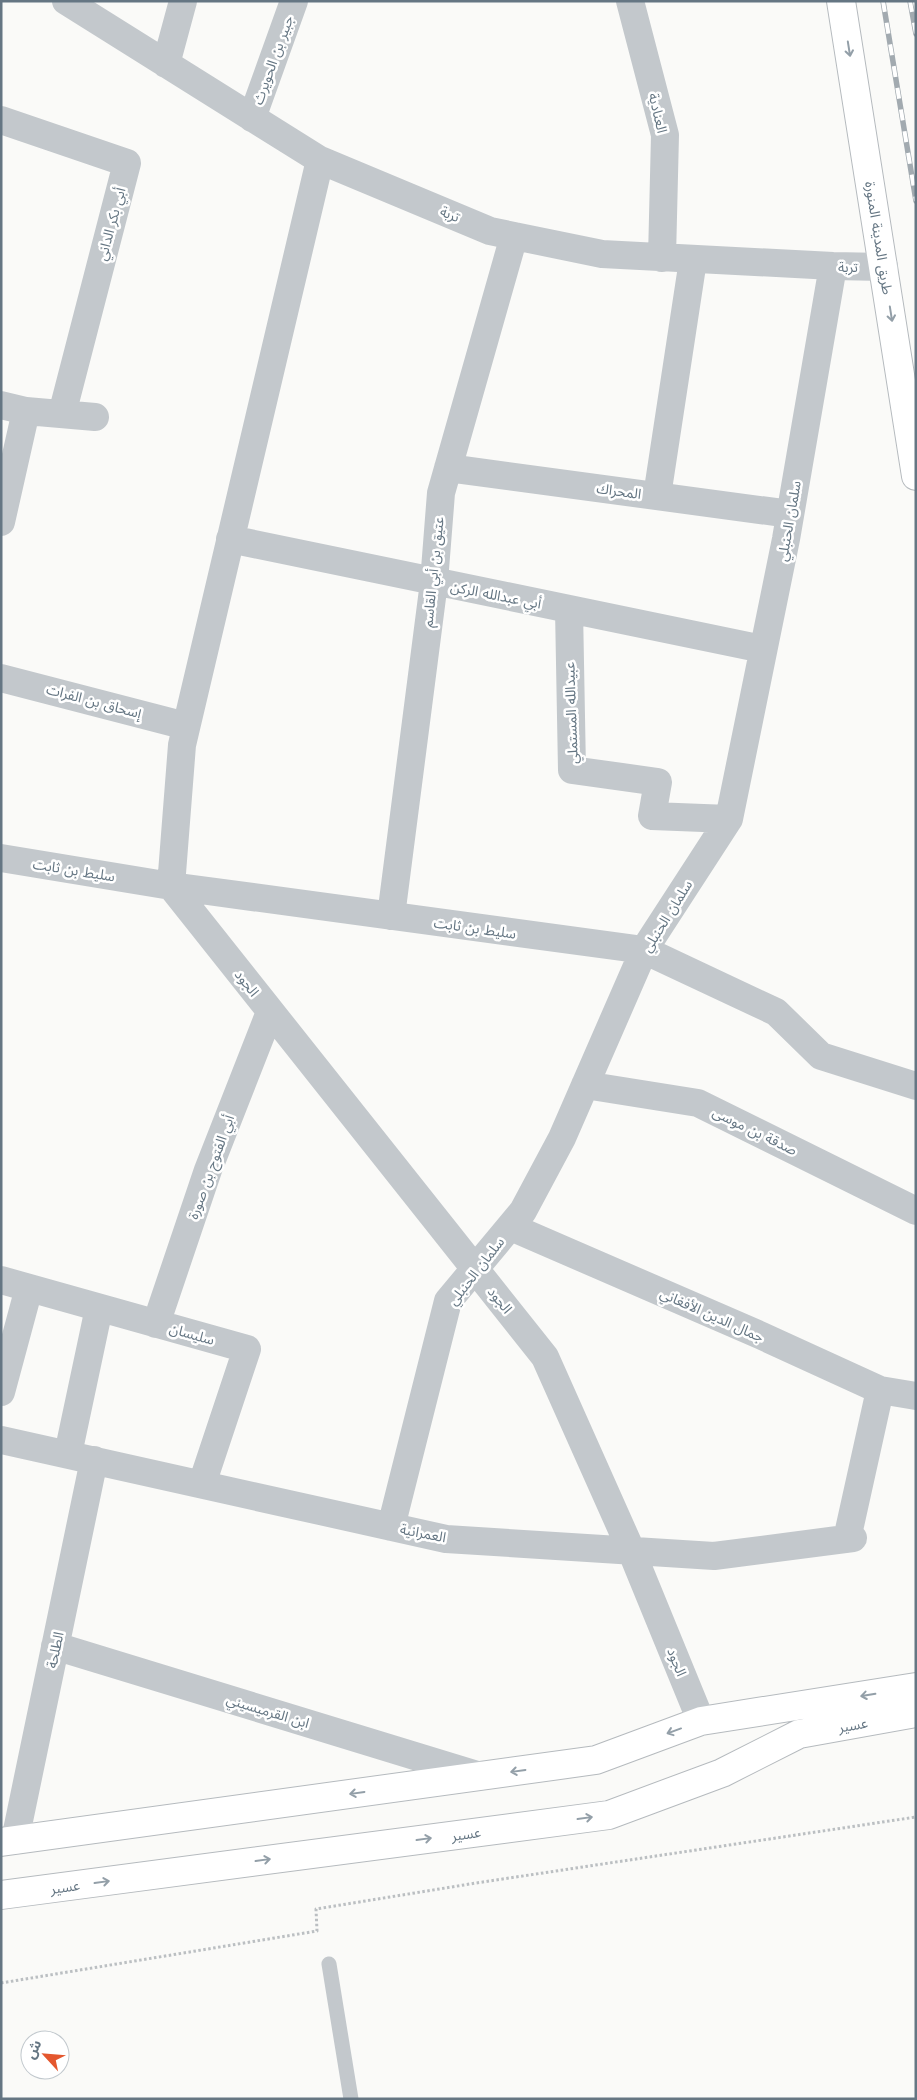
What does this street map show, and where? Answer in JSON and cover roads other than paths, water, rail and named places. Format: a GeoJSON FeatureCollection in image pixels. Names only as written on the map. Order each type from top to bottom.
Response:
{"type":"FeatureCollection","features":[{"type":"Feature","properties":{"kind":"main road","name":"طريق المدينة المنورة"},"geometry":{"type":"LineString","coordinates":[[841,1],[916,476]]}},
{"type":"Feature","properties":{"kind":"main road","name":"عسير"},"geometry":{"type":"LineString","coordinates":[[8,1841],[596,1760],[701,1721],[916,1687]]}},
{"type":"Feature","properties":{"kind":"main road","name":"عسير"},"geometry":{"type":"LineString","coordinates":[[1,1895],[609,1815],[722,1773],[799,1734],[916,1714]]}},
{"type":"Feature","properties":{"kind":"street","name":"تربة"},"geometry":{"type":"LineString","coordinates":[[66,1],[320,160],[490,231],[602,254],[693,260],[884,267]]}},
{"type":"Feature","properties":{"kind":"street"},"geometry":{"type":"LineString","coordinates":[[166,64],[182,1]]}},
{"type":"Feature","properties":{"kind":"street","name":"جبير بن الحويرث"},"geometry":{"type":"LineString","coordinates":[[252,118],[294,1]]}},
{"type":"Feature","properties":{"kind":"street","name":"العنادية"},"geometry":{"type":"LineString","coordinates":[[630,1],[665,135],[662,258]]}},
{"type":"Feature","properties":{"kind":"street","name":"أبي بكر الداني"},"geometry":{"type":"LineString","coordinates":[[1,120],[127,163],[62,414]]}},
{"type":"Feature","properties":{"kind":"street"},"geometry":{"type":"LineString","coordinates":[[170,886],[182,745],[320,160]]}},
{"type":"Feature","properties":{"kind":"street","name":"عتيق بن أبي القاسم"},"geometry":{"type":"LineString","coordinates":[[391,916],[434,582],[441,493],[514,236]]}},
{"type":"Feature","properties":{"kind":"street"},"geometry":{"type":"LineString","coordinates":[[657,496],[693,260]]}},
{"type":"Feature","properties":{"kind":"street","name":"سلمان الحنبلي"},"geometry":{"type":"LineString","coordinates":[[391,1527],[448,1301],[476,1270],[528,1202],[562,1138],[644,950],[729,819],[790,514],[833,266]]}},
{"type":"Feature","properties":{"kind":"street"},"geometry":{"type":"LineString","coordinates":[[1,522],[14,408],[95,417]]}},
{"type":"Feature","properties":{"kind":"street","name":"المحراك"},"geometry":{"type":"LineString","coordinates":[[448,468],[790,514]]}},
{"type":"Feature","properties":{"kind":"street","name":"أبي عبدالله الركن"},"geometry":{"type":"LineString","coordinates":[[230,540],[763,649]]}},
{"type":"Feature","properties":{"kind":"street","name":"عبيدالله المستملي"},"geometry":{"type":"LineString","coordinates":[[569,609],[572,770],[658,782],[652,816],[729,819]]}},
{"type":"Feature","properties":{"kind":"street","name":"إسحاق بن الفرات"},"geometry":{"type":"LineString","coordinates":[[1,678],[186,726]]}},
{"type":"Feature","properties":{"kind":"street","name":"سليط بن ثابت"},"geometry":{"type":"LineString","coordinates":[[1,858],[170,886],[644,950],[776,1012],[821,1056],[916,1086]]}},
{"type":"Feature","properties":{"kind":"street","name":"الجود"},"geometry":{"type":"LineString","coordinates":[[170,886],[545,1358],[631,1550],[701,1721]]}},
{"type":"Feature","properties":{"kind":"street","name":"أبي الفتوح بن صورة"},"geometry":{"type":"LineString","coordinates":[[156,1324],[208,1170],[270,1012]]}},
{"type":"Feature","properties":{"kind":"street","name":"صدقة بن موسى"},"geometry":{"type":"LineString","coordinates":[[584,1085],[698,1103],[916,1211]]}},
{"type":"Feature","properties":{"kind":"street","name":"جمال الدين الأفغاني"},"geometry":{"type":"LineString","coordinates":[[510,1227],[762,1336],[880,1390],[916,1396]]}},
{"type":"Feature","properties":{"kind":"street","name":"سليسان"},"geometry":{"type":"LineString","coordinates":[[1,1280],[247,1349],[202,1484]]}},
{"type":"Feature","properties":{"kind":"street"},"geometry":{"type":"LineString","coordinates":[[1,1392],[29,1288]]}},
{"type":"Feature","properties":{"kind":"street"},"geometry":{"type":"LineString","coordinates":[[68,1454],[99,1308]]}},
{"type":"Feature","properties":{"kind":"street","name":"العمرانية"},"geometry":{"type":"LineString","coordinates":[[1,1440],[446,1539],[714,1556],[850,1538],[880,1390]]}},
{"type":"Feature","properties":{"kind":"street","name":"الطلحة"},"geometry":{"type":"LineString","coordinates":[[8,1841],[55,1646],[94,1460]]}},
{"type":"Feature","properties":{"kind":"street","name":"ابن القرميسيني"},"geometry":{"type":"LineString","coordinates":[[55,1646],[480,1776]]}},
{"type":"Feature","properties":{"kind":"lane"},"geometry":{"type":"LineString","coordinates":[[329,1964],[351,2099]]}},
{"type":"Feature","properties":{"kind":"railway"},"geometry":{"type":"LineString","coordinates":[[883,1],[916,201]]}},
{"type":"Feature","properties":{"kind":"railway"},"geometry":{"type":"LineString","coordinates":[[910,1],[916,34]]}}]}
